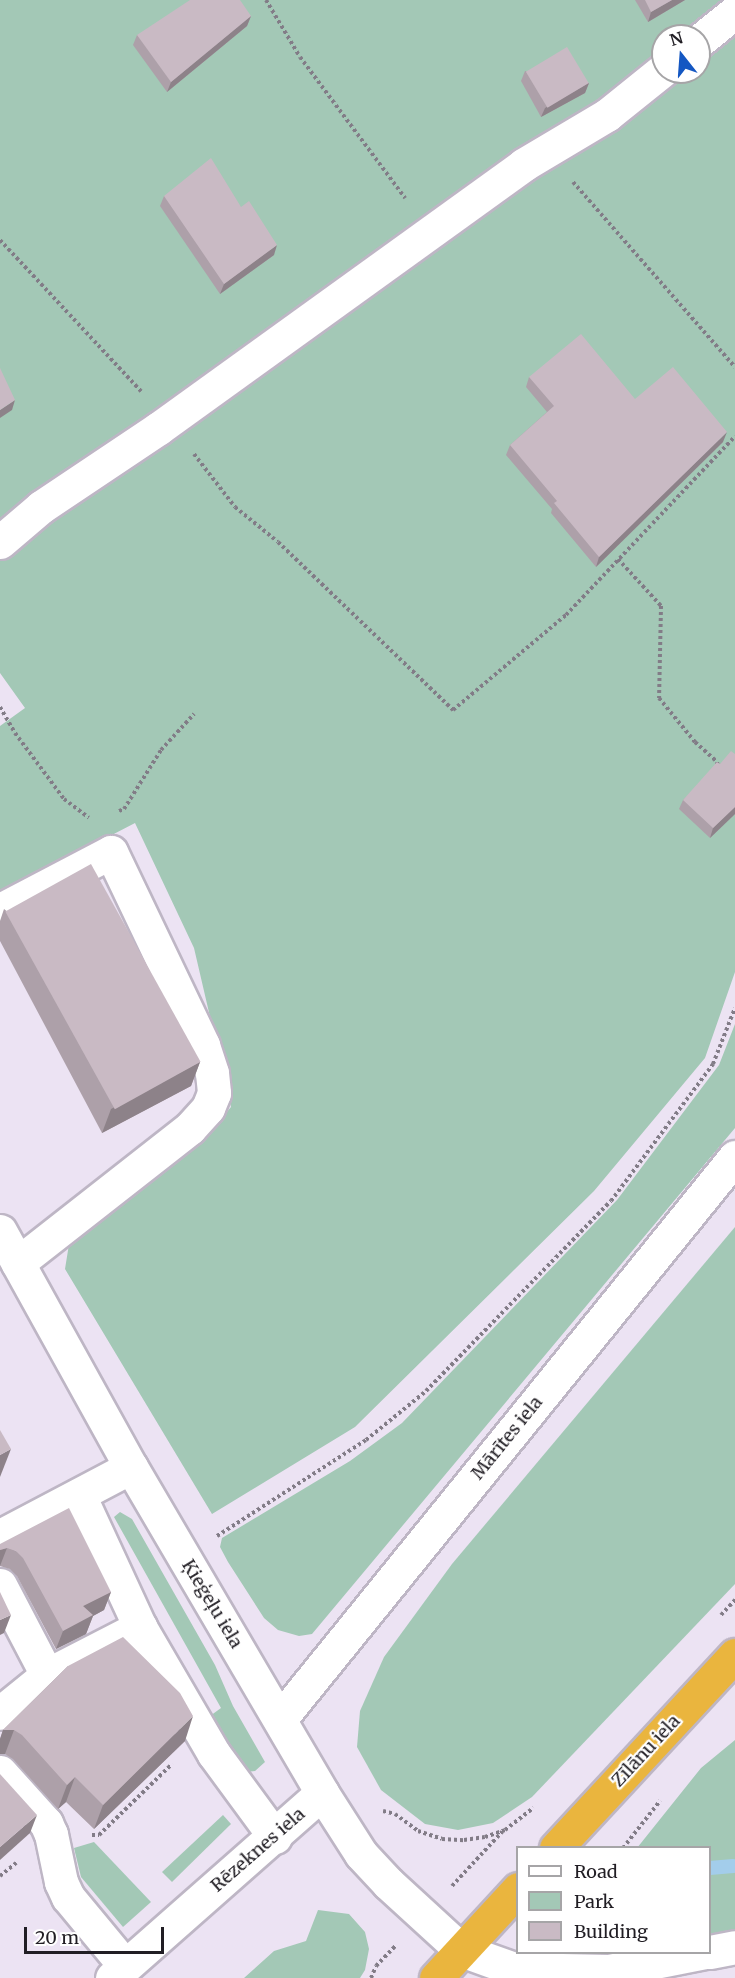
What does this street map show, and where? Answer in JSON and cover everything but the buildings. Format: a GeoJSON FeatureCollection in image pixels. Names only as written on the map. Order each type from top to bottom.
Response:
{"type":"FeatureCollection","features":[{"type":"Feature","properties":{"kind":"highway","name":"Zīlānu iela"},"geometry":{"type":"LineString","coordinates":[[558,1846],[735,1655]]}},
{"type":"Feature","properties":{"kind":"highway"},"geometry":{"type":"LineString","coordinates":[[436,1978],[516,1891]]}},
{"type":"Feature","properties":{"kind":"street"},"geometry":{"type":"LineString","coordinates":[[711,31],[735,12]]}},
{"type":"Feature","properties":{"kind":"street"},"geometry":{"type":"LineString","coordinates":[[0,542],[41,507],[168,421],[535,158],[607,116],[651,80]]}},
{"type":"Feature","properties":{"kind":"street"},"geometry":{"type":"LineString","coordinates":[[0,910],[111,852],[202,1045],[212,1073],[214,1093],[208,1108],[190,1128],[18,1263]]}},
{"type":"Feature","properties":{"kind":"street","name":"Mārītes iela"},"geometry":{"type":"LineString","coordinates":[[280,1719],[735,1157]]}},
{"type":"Feature","properties":{"kind":"street","name":"Ķieģeļu iela"},"geometry":{"type":"LineString","coordinates":[[0,1230],[131,1467],[322,1793],[362,1854],[388,1883],[461,1950]]}},
{"type":"Feature","properties":{"kind":"street"},"geometry":{"type":"LineString","coordinates":[[0,1536],[131,1467]]}},
{"type":"Feature","properties":{"kind":"street"},"geometry":{"type":"LineString","coordinates":[[79,1496],[140,1627],[203,1734],[275,1837]]}},
{"type":"Feature","properties":{"kind":"street"},"geometry":{"type":"LineString","coordinates":[[0,1585],[47,1675]]}},
{"type":"Feature","properties":{"kind":"street"},"geometry":{"type":"LineString","coordinates":[[0,1713],[47,1675],[140,1627]]}},
{"type":"Feature","properties":{"kind":"street"},"geometry":{"type":"LineString","coordinates":[[0,1772],[46,1823],[68,1897],[119,1972]]}},
{"type":"Feature","properties":{"kind":"street","name":"Rēzeknes iela"},"geometry":{"type":"LineString","coordinates":[[119,1972],[275,1837],[322,1793]]}},
{"type":"Feature","properties":{"kind":"street"},"geometry":{"type":"LineString","coordinates":[[711,1952],[735,1947]]}},
{"type":"Feature","properties":{"kind":"street"},"geometry":{"type":"LineString","coordinates":[[461,1950],[514,1969],[609,1971],[700,1954]]}},
{"type":"Feature","properties":{"kind":"path"},"geometry":{"type":"LineString","coordinates":[[266,0],[300,57],[430,232]]}},
{"type":"Feature","properties":{"kind":"path"},"geometry":{"type":"LineString","coordinates":[[535,158],[565,173],[735,367]]}},
{"type":"Feature","properties":{"kind":"path"},"geometry":{"type":"LineString","coordinates":[[0,240],[168,421],[235,507],[278,542],[453,710],[566,615],[735,436]]}},
{"type":"Feature","properties":{"kind":"path"},"geometry":{"type":"LineString","coordinates":[[618,559],[661,606],[659,698],[695,742],[717,762],[719,772]]}},
{"type":"Feature","properties":{"kind":"path"},"geometry":{"type":"LineString","coordinates":[[0,707],[15,733],[64,799],[95,823]]}},
{"type":"Feature","properties":{"kind":"path"},"geometry":{"type":"LineString","coordinates":[[114,814],[124,809],[161,750],[194,714]]}},
{"type":"Feature","properties":{"kind":"path"},"geometry":{"type":"LineString","coordinates":[[185,1560],[236,1521],[366,1440],[426,1391],[611,1202],[713,1064],[735,1008]]}},
{"type":"Feature","properties":{"kind":"path"},"geometry":{"type":"LineString","coordinates":[[0,1876],[51,1834],[99,1835],[203,1734]]}},
{"type":"Feature","properties":{"kind":"path"},"geometry":{"type":"LineString","coordinates":[[322,1793],[395,1814],[418,1831],[442,1839],[475,1839],[505,1830]]}},
{"type":"Feature","properties":{"kind":"path"},"geometry":{"type":"LineString","coordinates":[[371,1978],[376,1966]]}},
{"type":"Feature","properties":{"kind":"green space"},"geometry":{"type":"Polygon","coordinates":[[[0,0],[735,0],[735,972],[705,1058],[594,1191],[355,1427],[212,1514],[65,1269],[70,1238],[198,1146],[231,1107],[194,948],[135,823],[0,893],[0,726],[25,708],[0,673],[0,0]]]}},
{"type":"Feature","properties":{"kind":"green space"},"geometry":{"type":"Polygon","coordinates":[[[735,1024],[735,1128],[312,1634],[299,1636],[278,1630],[264,1618],[228,1562],[220,1547],[222,1538],[350,1461],[402,1423],[617,1200],[719,1065],[735,1024]]]}},
{"type":"Feature","properties":{"kind":"green space"},"geometry":{"type":"Polygon","coordinates":[[[735,1227],[735,1584],[532,1797],[493,1823],[458,1830],[425,1824],[381,1790],[357,1747],[360,1711],[384,1657],[452,1564],[735,1227]]]}},
{"type":"Feature","properties":{"kind":"green space"},"geometry":{"type":"Polygon","coordinates":[[[120,1512],[132,1519],[215,1665],[233,1706],[265,1762],[255,1771],[246,1772],[221,1737],[210,1716],[221,1708],[114,1517],[120,1512]]]}},
{"type":"Feature","properties":{"kind":"green space"},"geometry":{"type":"Polygon","coordinates":[[[735,1740],[735,1935],[711,1940],[711,1846],[639,1846],[701,1768],[735,1740]]]}},
{"type":"Feature","properties":{"kind":"green space"},"geometry":{"type":"Polygon","coordinates":[[[223,1815],[231,1824],[172,1882],[162,1872],[223,1815]]]}},
{"type":"Feature","properties":{"kind":"green space"},"geometry":{"type":"Polygon","coordinates":[[[94,1842],[151,1902],[123,1927],[81,1877],[74,1848],[94,1842]]]}},
{"type":"Feature","properties":{"kind":"green space"},"geometry":{"type":"Polygon","coordinates":[[[318,1910],[349,1914],[365,1932],[369,1949],[365,1970],[360,1978],[244,1978],[274,1951],[306,1941],[318,1910]]]}},
{"type":"Feature","properties":{"kind":"waterway"},"geometry":{"type":"LineString","coordinates":[[711,1868],[733,1866]]}}]}
